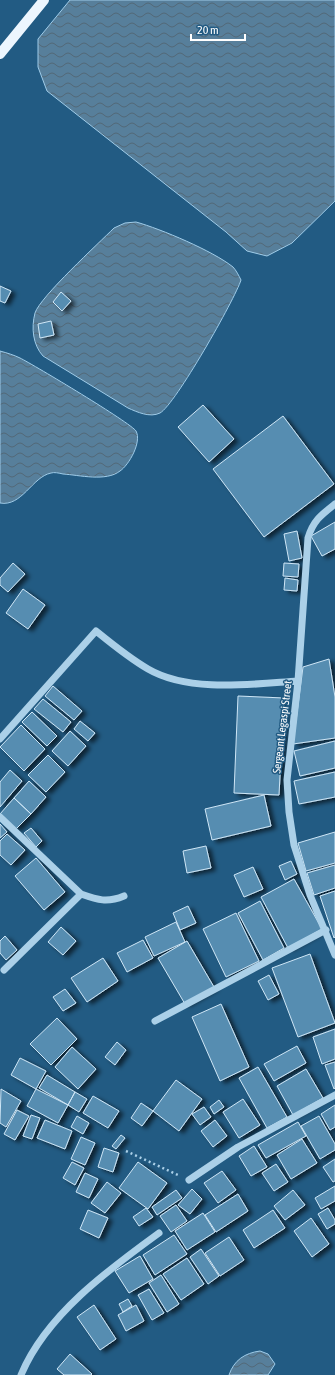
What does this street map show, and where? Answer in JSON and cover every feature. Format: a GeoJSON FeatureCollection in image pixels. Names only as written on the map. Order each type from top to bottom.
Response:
{"type":"FeatureCollection","features":[{"type":"Feature","properties":{"kind":"main road"},"geometry":{"type":"LineString","coordinates":[[0,54],[44,0]]}},
{"type":"Feature","properties":{"kind":"street","name":"Sergeant Legaspi Street"},"geometry":{"type":"LineString","coordinates":[[335,504],[318,517],[311,527],[308,538],[298,681],[286,780],[294,845],[310,895],[326,930],[335,955]]}},
{"type":"Feature","properties":{"kind":"street"},"geometry":{"type":"LineString","coordinates":[[0,739],[96,631],[148,669],[177,680],[206,684],[242,685],[298,681]]}},
{"type":"Feature","properties":{"kind":"street"},"geometry":{"type":"LineString","coordinates":[[0,817],[81,894],[94,899],[112,901],[124,896]]}},
{"type":"Feature","properties":{"kind":"street"},"geometry":{"type":"LineString","coordinates":[[4,970],[81,894]]}},
{"type":"Feature","properties":{"kind":"street"},"geometry":{"type":"LineString","coordinates":[[155,1021],[326,930]]}},
{"type":"Feature","properties":{"kind":"street"},"geometry":{"type":"LineString","coordinates":[[189,1180],[238,1147],[335,1095]]}},
{"type":"Feature","properties":{"kind":"street"},"geometry":{"type":"LineString","coordinates":[[21,1375],[25,1365],[46,1331],[117,1263],[159,1233]]}},
{"type":"Feature","properties":{"kind":"path"},"geometry":{"type":"LineString","coordinates":[[126,1151],[189,1180]]}},
{"type":"Feature","properties":{"kind":"water"},"geometry":{"type":"Polygon","coordinates":[[[70,0],[335,0],[335,201],[292,243],[267,256],[247,251],[226,232],[47,91],[38,67],[38,39],[70,0]]]}},
{"type":"Feature","properties":{"kind":"water"},"geometry":{"type":"Polygon","coordinates":[[[136,222],[172,235],[213,254],[233,267],[241,280],[217,328],[178,392],[168,406],[160,413],[152,415],[144,414],[128,408],[43,356],[35,342],[33,330],[35,313],[39,305],[58,283],[114,228],[125,223],[136,222]]]}},
{"type":"Feature","properties":{"kind":"water"},"geometry":{"type":"Polygon","coordinates":[[[0,351],[18,357],[43,371],[101,406],[136,431],[136,447],[131,459],[124,468],[114,474],[100,477],[51,473],[38,480],[15,501],[0,503],[0,351]]]}},
{"type":"Feature","properties":{"kind":"water"},"geometry":{"type":"Polygon","coordinates":[[[260,1351],[268,1354],[275,1364],[268,1375],[229,1375],[237,1361],[250,1353],[260,1351]]]}},
{"type":"Feature","properties":{"kind":"building"},"geometry":{"type":"Polygon","coordinates":[[[0,286],[11,291],[5,303],[0,301],[0,286]]]}},
{"type":"Feature","properties":{"kind":"building"},"geometry":{"type":"Polygon","coordinates":[[[61,292],[71,301],[62,311],[53,302],[61,292]]]}},
{"type":"Feature","properties":{"kind":"building"},"geometry":{"type":"Polygon","coordinates":[[[51,321],[54,335],[40,338],[38,324],[51,321]]]}},
{"type":"Feature","properties":{"kind":"building"},"geometry":{"type":"Polygon","coordinates":[[[203,405],[234,439],[209,462],[178,427],[203,405]]]}},
{"type":"Feature","properties":{"kind":"building"},"geometry":{"type":"Polygon","coordinates":[[[283,416],[334,484],[264,537],[213,469],[283,416]]]}},
{"type":"Feature","properties":{"kind":"building"},"geometry":{"type":"Polygon","coordinates":[[[335,522],[335,549],[322,556],[311,536],[335,522]]]}},
{"type":"Feature","properties":{"kind":"building"},"geometry":{"type":"Polygon","coordinates":[[[297,531],[302,558],[289,561],[284,534],[297,531]]]}},
{"type":"Feature","properties":{"kind":"building"},"geometry":{"type":"Polygon","coordinates":[[[13,563],[25,574],[8,592],[0,585],[0,578],[13,563]]]}},
{"type":"Feature","properties":{"kind":"building"},"geometry":{"type":"Polygon","coordinates":[[[284,563],[299,564],[298,577],[283,576],[284,563]]]}},
{"type":"Feature","properties":{"kind":"building"},"geometry":{"type":"Polygon","coordinates":[[[285,578],[298,580],[297,591],[284,590],[285,578]]]}},
{"type":"Feature","properties":{"kind":"building"},"geometry":{"type":"Polygon","coordinates":[[[23,589],[45,605],[28,629],[6,613],[23,589]]]}},
{"type":"Feature","properties":{"kind":"building"},"geometry":{"type":"Polygon","coordinates":[[[329,659],[335,697],[335,738],[293,744],[303,667],[329,659]]]}},
{"type":"Feature","properties":{"kind":"building"},"geometry":{"type":"Polygon","coordinates":[[[53,686],[82,711],[74,720],[45,696],[53,686]]]}},
{"type":"Feature","properties":{"kind":"building"},"geometry":{"type":"Polygon","coordinates":[[[238,696],[284,698],[279,795],[234,793],[238,696]]]}},
{"type":"Feature","properties":{"kind":"building"},"geometry":{"type":"Polygon","coordinates":[[[43,699],[71,722],[63,732],[34,709],[43,699]]]}},
{"type":"Feature","properties":{"kind":"building"},"geometry":{"type":"Polygon","coordinates":[[[32,712],[57,736],[47,746],[22,722],[32,712]]]}},
{"type":"Feature","properties":{"kind":"building"},"geometry":{"type":"Polygon","coordinates":[[[80,721],[95,733],[88,741],[74,729],[80,721]]]}},
{"type":"Feature","properties":{"kind":"building"},"geometry":{"type":"Polygon","coordinates":[[[21,725],[45,749],[24,771],[0,747],[21,725]]]}},
{"type":"Feature","properties":{"kind":"building"},"geometry":{"type":"Polygon","coordinates":[[[70,731],[86,746],[68,766],[52,751],[70,731]]]}},
{"type":"Feature","properties":{"kind":"building"},"geometry":{"type":"Polygon","coordinates":[[[335,741],[335,768],[300,776],[294,751],[335,741]]]}},
{"type":"Feature","properties":{"kind":"building"},"geometry":{"type":"Polygon","coordinates":[[[48,755],[65,772],[46,792],[28,775],[48,755]]]}},
{"type":"Feature","properties":{"kind":"building"},"geometry":{"type":"Polygon","coordinates":[[[10,770],[22,781],[0,807],[0,782],[10,770]]]}},
{"type":"Feature","properties":{"kind":"building"},"geometry":{"type":"Polygon","coordinates":[[[335,772],[335,797],[299,804],[294,781],[335,772]]]}},
{"type":"Feature","properties":{"kind":"building"},"geometry":{"type":"Polygon","coordinates":[[[29,781],[46,797],[31,814],[14,798],[29,781]]]}},
{"type":"Feature","properties":{"kind":"building"},"geometry":{"type":"Polygon","coordinates":[[[264,795],[271,826],[212,840],[205,809],[264,795]]]}},
{"type":"Feature","properties":{"kind":"building"},"geometry":{"type":"Polygon","coordinates":[[[14,798],[31,814],[16,829],[0,814],[14,798]]]}},
{"type":"Feature","properties":{"kind":"building"},"geometry":{"type":"Polygon","coordinates":[[[0,824],[7,832],[0,838],[0,824]]]}},
{"type":"Feature","properties":{"kind":"building"},"geometry":{"type":"Polygon","coordinates":[[[31,828],[42,841],[36,847],[24,833],[31,828]]]}},
{"type":"Feature","properties":{"kind":"building"},"geometry":{"type":"Polygon","coordinates":[[[335,832],[335,863],[306,871],[298,843],[335,832]]]}},
{"type":"Feature","properties":{"kind":"building"},"geometry":{"type":"Polygon","coordinates":[[[7,834],[25,850],[11,865],[0,855],[0,841],[7,834]]]}},
{"type":"Feature","properties":{"kind":"building"},"geometry":{"type":"Polygon","coordinates":[[[206,846],[211,868],[187,873],[183,851],[206,846]]]}},
{"type":"Feature","properties":{"kind":"building"},"geometry":{"type":"Polygon","coordinates":[[[36,858],[65,892],[44,910],[15,876],[36,858]]]}},
{"type":"Feature","properties":{"kind":"building"},"geometry":{"type":"Polygon","coordinates":[[[291,861],[297,874],[285,880],[279,866],[291,861]]]}},
{"type":"Feature","properties":{"kind":"building"},"geometry":{"type":"Polygon","coordinates":[[[335,865],[335,888],[314,895],[307,873],[335,865]]]}},
{"type":"Feature","properties":{"kind":"building"},"geometry":{"type":"Polygon","coordinates":[[[253,867],[263,889],[244,897],[234,875],[253,867]]]}},
{"type":"Feature","properties":{"kind":"building"},"geometry":{"type":"Polygon","coordinates":[[[294,879],[322,929],[288,948],[261,897],[294,879]]]}},
{"type":"Feature","properties":{"kind":"building"},"geometry":{"type":"Polygon","coordinates":[[[335,891],[335,937],[334,938],[320,896],[335,891]]]}},
{"type":"Feature","properties":{"kind":"building"},"geometry":{"type":"Polygon","coordinates":[[[260,901],[284,948],[263,960],[238,913],[260,901]]]}},
{"type":"Feature","properties":{"kind":"building"},"geometry":{"type":"Polygon","coordinates":[[[188,906],[196,923],[180,930],[173,913],[188,906]]]}},
{"type":"Feature","properties":{"kind":"building"},"geometry":{"type":"Polygon","coordinates":[[[236,913],[259,961],[226,977],[203,929],[236,913]]]}},
{"type":"Feature","properties":{"kind":"building"},"geometry":{"type":"Polygon","coordinates":[[[176,922],[185,942],[154,956],[145,937],[176,922]]]}},
{"type":"Feature","properties":{"kind":"building"},"geometry":{"type":"Polygon","coordinates":[[[61,927],[76,941],[63,955],[48,942],[61,927]]]}},
{"type":"Feature","properties":{"kind":"building"},"geometry":{"type":"Polygon","coordinates":[[[5,936],[17,950],[6,960],[0,953],[0,941],[5,936]]]}},
{"type":"Feature","properties":{"kind":"building"},"geometry":{"type":"Polygon","coordinates":[[[143,940],[153,958],[127,972],[117,953],[143,940]]]}},
{"type":"Feature","properties":{"kind":"building"},"geometry":{"type":"Polygon","coordinates":[[[187,941],[214,987],[185,1004],[158,958],[187,941]]]}},
{"type":"Feature","properties":{"kind":"building"},"geometry":{"type":"Polygon","coordinates":[[[310,954],[335,1023],[298,1037],[272,968],[310,954]]]}},
{"type":"Feature","properties":{"kind":"building"},"geometry":{"type":"Polygon","coordinates":[[[103,958],[118,981],[87,1002],[71,978],[103,958]]]}},
{"type":"Feature","properties":{"kind":"building"},"geometry":{"type":"Polygon","coordinates":[[[269,975],[279,994],[268,1000],[258,981],[269,975]]]}},
{"type":"Feature","properties":{"kind":"building"},"geometry":{"type":"Polygon","coordinates":[[[65,989],[76,1003],[63,1011],[53,997],[65,989]]]}},
{"type":"Feature","properties":{"kind":"building"},"geometry":{"type":"Polygon","coordinates":[[[221,1004],[249,1067],[220,1081],[192,1017],[221,1004]]]}},
{"type":"Feature","properties":{"kind":"building"},"geometry":{"type":"Polygon","coordinates":[[[57,1018],[77,1039],[51,1065],[30,1044],[57,1018]]]}},
{"type":"Feature","properties":{"kind":"building"},"geometry":{"type":"Polygon","coordinates":[[[335,1029],[335,1059],[322,1064],[313,1037],[335,1029]]]}},
{"type":"Feature","properties":{"kind":"building"},"geometry":{"type":"Polygon","coordinates":[[[117,1042],[126,1050],[115,1065],[105,1057],[117,1042]]]}},
{"type":"Feature","properties":{"kind":"building"},"geometry":{"type":"Polygon","coordinates":[[[297,1046],[306,1063],[274,1081],[264,1064],[297,1046]]]}},
{"type":"Feature","properties":{"kind":"building"},"geometry":{"type":"Polygon","coordinates":[[[72,1047],[96,1069],[78,1089],[55,1067],[72,1047]]]}},
{"type":"Feature","properties":{"kind":"building"},"geometry":{"type":"Polygon","coordinates":[[[20,1058],[46,1071],[36,1089],[11,1075],[20,1058]]]}},
{"type":"Feature","properties":{"kind":"building"},"geometry":{"type":"Polygon","coordinates":[[[335,1062],[335,1088],[334,1089],[325,1065],[335,1062]]]}},
{"type":"Feature","properties":{"kind":"building"},"geometry":{"type":"Polygon","coordinates":[[[258,1067],[287,1117],[267,1128],[239,1078],[258,1067]]]}},
{"type":"Feature","properties":{"kind":"building"},"geometry":{"type":"Polygon","coordinates":[[[306,1069],[323,1098],[293,1115],[277,1086],[306,1069]]]}},
{"type":"Feature","properties":{"kind":"building"},"geometry":{"type":"Polygon","coordinates":[[[47,1075],[75,1092],[68,1105],[39,1088],[47,1075]]]}},
{"type":"Feature","properties":{"kind":"building"},"geometry":{"type":"Polygon","coordinates":[[[176,1080],[202,1099],[179,1131],[153,1111],[176,1080]]]}},
{"type":"Feature","properties":{"kind":"building"},"geometry":{"type":"Polygon","coordinates":[[[1,1089],[21,1101],[6,1127],[0,1123],[1,1089]]]}},
{"type":"Feature","properties":{"kind":"building"},"geometry":{"type":"Polygon","coordinates":[[[36,1089],[68,1105],[58,1123],[27,1106],[36,1089]]]}},
{"type":"Feature","properties":{"kind":"building"},"geometry":{"type":"Polygon","coordinates":[[[75,1092],[87,1099],[79,1112],[68,1105],[75,1092]]]}},
{"type":"Feature","properties":{"kind":"building"},"geometry":{"type":"Polygon","coordinates":[[[93,1096],[119,1111],[108,1128],[83,1113],[93,1096]]]}},
{"type":"Feature","properties":{"kind":"building"},"geometry":{"type":"Polygon","coordinates":[[[243,1099],[260,1125],[239,1138],[223,1112],[243,1099]]]}},
{"type":"Feature","properties":{"kind":"building"},"geometry":{"type":"Polygon","coordinates":[[[219,1100],[224,1107],[214,1114],[210,1107],[219,1100]]]}},
{"type":"Feature","properties":{"kind":"building"},"geometry":{"type":"Polygon","coordinates":[[[141,1103],[153,1111],[142,1126],[131,1118],[141,1103]]]}},
{"type":"Feature","properties":{"kind":"building"},"geometry":{"type":"Polygon","coordinates":[[[335,1105],[335,1127],[330,1130],[321,1114],[335,1105]]]}},
{"type":"Feature","properties":{"kind":"building"},"geometry":{"type":"Polygon","coordinates":[[[204,1107],[211,1117],[200,1125],[192,1114],[204,1107]]]}},
{"type":"Feature","properties":{"kind":"building"},"geometry":{"type":"Polygon","coordinates":[[[17,1110],[29,1116],[15,1140],[4,1134],[17,1110]]]}},
{"type":"Feature","properties":{"kind":"building"},"geometry":{"type":"Polygon","coordinates":[[[31,1115],[40,1118],[32,1139],[23,1136],[31,1115]]]}},
{"type":"Feature","properties":{"kind":"building"},"geometry":{"type":"Polygon","coordinates":[[[77,1116],[89,1123],[83,1134],[71,1127],[77,1116]]]}},
{"type":"Feature","properties":{"kind":"building"},"geometry":{"type":"Polygon","coordinates":[[[319,1116],[335,1144],[335,1150],[320,1159],[301,1126],[319,1116]]]}},
{"type":"Feature","properties":{"kind":"building"},"geometry":{"type":"Polygon","coordinates":[[[45,1120],[72,1131],[65,1149],[37,1138],[45,1120]]]}},
{"type":"Feature","properties":{"kind":"building"},"geometry":{"type":"Polygon","coordinates":[[[215,1120],[227,1136],[213,1147],[201,1131],[215,1120]]]}},
{"type":"Feature","properties":{"kind":"building"},"geometry":{"type":"Polygon","coordinates":[[[298,1122],[306,1136],[266,1158],[258,1145],[298,1122]]]}},
{"type":"Feature","properties":{"kind":"building"},"geometry":{"type":"Polygon","coordinates":[[[121,1135],[125,1138],[116,1149],[112,1146],[121,1135]]]}},
{"type":"Feature","properties":{"kind":"building"},"geometry":{"type":"Polygon","coordinates":[[[81,1137],[95,1143],[85,1165],[71,1159],[81,1137]]]}},
{"type":"Feature","properties":{"kind":"building"},"geometry":{"type":"Polygon","coordinates":[[[302,1139],[317,1163],[291,1179],[277,1155],[302,1139]]]}},
{"type":"Feature","properties":{"kind":"building"},"geometry":{"type":"Polygon","coordinates":[[[254,1146],[267,1167],[251,1176],[239,1156],[254,1146]]]}},
{"type":"Feature","properties":{"kind":"building"},"geometry":{"type":"Polygon","coordinates":[[[104,1148],[119,1153],[113,1172],[98,1167],[104,1148]]]}},
{"type":"Feature","properties":{"kind":"building"},"geometry":{"type":"Polygon","coordinates":[[[335,1159],[335,1181],[333,1182],[323,1167],[335,1159]]]}},
{"type":"Feature","properties":{"kind":"building"},"geometry":{"type":"Polygon","coordinates":[[[72,1162],[84,1168],[75,1185],[63,1178],[72,1162]]]}},
{"type":"Feature","properties":{"kind":"building"},"geometry":{"type":"Polygon","coordinates":[[[138,1162],[167,1183],[148,1209],[119,1188],[138,1162]]]}},
{"type":"Feature","properties":{"kind":"building"},"geometry":{"type":"Polygon","coordinates":[[[276,1164],[288,1182],[274,1191],[262,1173],[276,1164]]]}},
{"type":"Feature","properties":{"kind":"building"},"geometry":{"type":"Polygon","coordinates":[[[222,1171],[236,1190],[218,1203],[204,1183],[222,1171]]]}},
{"type":"Feature","properties":{"kind":"building"},"geometry":{"type":"Polygon","coordinates":[[[85,1173],[98,1179],[89,1198],[76,1192],[85,1173]]]}},
{"type":"Feature","properties":{"kind":"building"},"geometry":{"type":"Polygon","coordinates":[[[107,1182],[121,1193],[105,1213],[91,1203],[107,1182]]]}},
{"type":"Feature","properties":{"kind":"building"},"geometry":{"type":"Polygon","coordinates":[[[335,1186],[335,1201],[321,1209],[315,1198],[335,1186]]]}},
{"type":"Feature","properties":{"kind":"building"},"geometry":{"type":"Polygon","coordinates":[[[192,1189],[202,1199],[190,1214],[178,1205],[192,1189]]]}},
{"type":"Feature","properties":{"kind":"building"},"geometry":{"type":"Polygon","coordinates":[[[176,1190],[182,1198],[157,1215],[152,1207],[176,1190]]]}},
{"type":"Feature","properties":{"kind":"building"},"geometry":{"type":"Polygon","coordinates":[[[293,1190],[305,1205],[285,1220],[274,1206],[293,1190]]]}},
{"type":"Feature","properties":{"kind":"building"},"geometry":{"type":"Polygon","coordinates":[[[238,1194],[248,1211],[216,1232],[205,1215],[238,1194]]]}},
{"type":"Feature","properties":{"kind":"building"},"geometry":{"type":"Polygon","coordinates":[[[176,1205],[187,1221],[171,1232],[160,1216],[176,1205]]]}},
{"type":"Feature","properties":{"kind":"building"},"geometry":{"type":"Polygon","coordinates":[[[146,1208],[153,1217],[139,1226],[133,1217],[146,1208]]]}},
{"type":"Feature","properties":{"kind":"building"},"geometry":{"type":"Polygon","coordinates":[[[328,1208],[335,1220],[335,1224],[327,1229],[318,1214],[328,1208]]]}},
{"type":"Feature","properties":{"kind":"building"},"geometry":{"type":"Polygon","coordinates":[[[88,1210],[108,1218],[99,1238],[80,1229],[88,1210]]]}},
{"type":"Feature","properties":{"kind":"building"},"geometry":{"type":"Polygon","coordinates":[[[273,1210],[285,1228],[254,1248],[243,1230],[273,1210]]]}},
{"type":"Feature","properties":{"kind":"building"},"geometry":{"type":"Polygon","coordinates":[[[203,1213],[215,1232],[187,1250],[175,1231],[203,1213]]]}},
{"type":"Feature","properties":{"kind":"building"},"geometry":{"type":"Polygon","coordinates":[[[311,1218],[329,1244],[312,1257],[294,1231],[311,1218]]]}},
{"type":"Feature","properties":{"kind":"building"},"geometry":{"type":"Polygon","coordinates":[[[174,1235],[187,1254],[155,1275],[143,1255],[174,1235]]]}},
{"type":"Feature","properties":{"kind":"building"},"geometry":{"type":"Polygon","coordinates":[[[229,1237],[244,1260],[220,1276],[205,1253],[229,1237]]]}},
{"type":"Feature","properties":{"kind":"building"},"geometry":{"type":"Polygon","coordinates":[[[201,1249],[219,1276],[208,1284],[190,1257],[201,1249]]]}},
{"type":"Feature","properties":{"kind":"building"},"geometry":{"type":"Polygon","coordinates":[[[140,1256],[153,1279],[129,1293],[115,1271],[140,1256]]]}},
{"type":"Feature","properties":{"kind":"building"},"geometry":{"type":"Polygon","coordinates":[[[187,1258],[204,1284],[181,1300],[163,1274],[187,1258]]]}},
{"type":"Feature","properties":{"kind":"building"},"geometry":{"type":"Polygon","coordinates":[[[161,1275],[179,1304],[167,1312],[149,1283],[161,1275]]]}},
{"type":"Feature","properties":{"kind":"building"},"geometry":{"type":"Polygon","coordinates":[[[149,1289],[164,1313],[152,1320],[138,1295],[149,1289]]]}},
{"type":"Feature","properties":{"kind":"building"},"geometry":{"type":"Polygon","coordinates":[[[128,1299],[132,1306],[123,1312],[119,1304],[128,1299]]]}},
{"type":"Feature","properties":{"kind":"building"},"geometry":{"type":"Polygon","coordinates":[[[94,1305],[116,1339],[100,1350],[77,1317],[94,1305]]]}},
{"type":"Feature","properties":{"kind":"building"},"geometry":{"type":"Polygon","coordinates":[[[136,1305],[144,1321],[126,1331],[118,1315],[136,1305]]]}},
{"type":"Feature","properties":{"kind":"building"},"geometry":{"type":"Polygon","coordinates":[[[70,1354],[92,1374],[64,1375],[57,1369],[70,1354]]]}}]}
